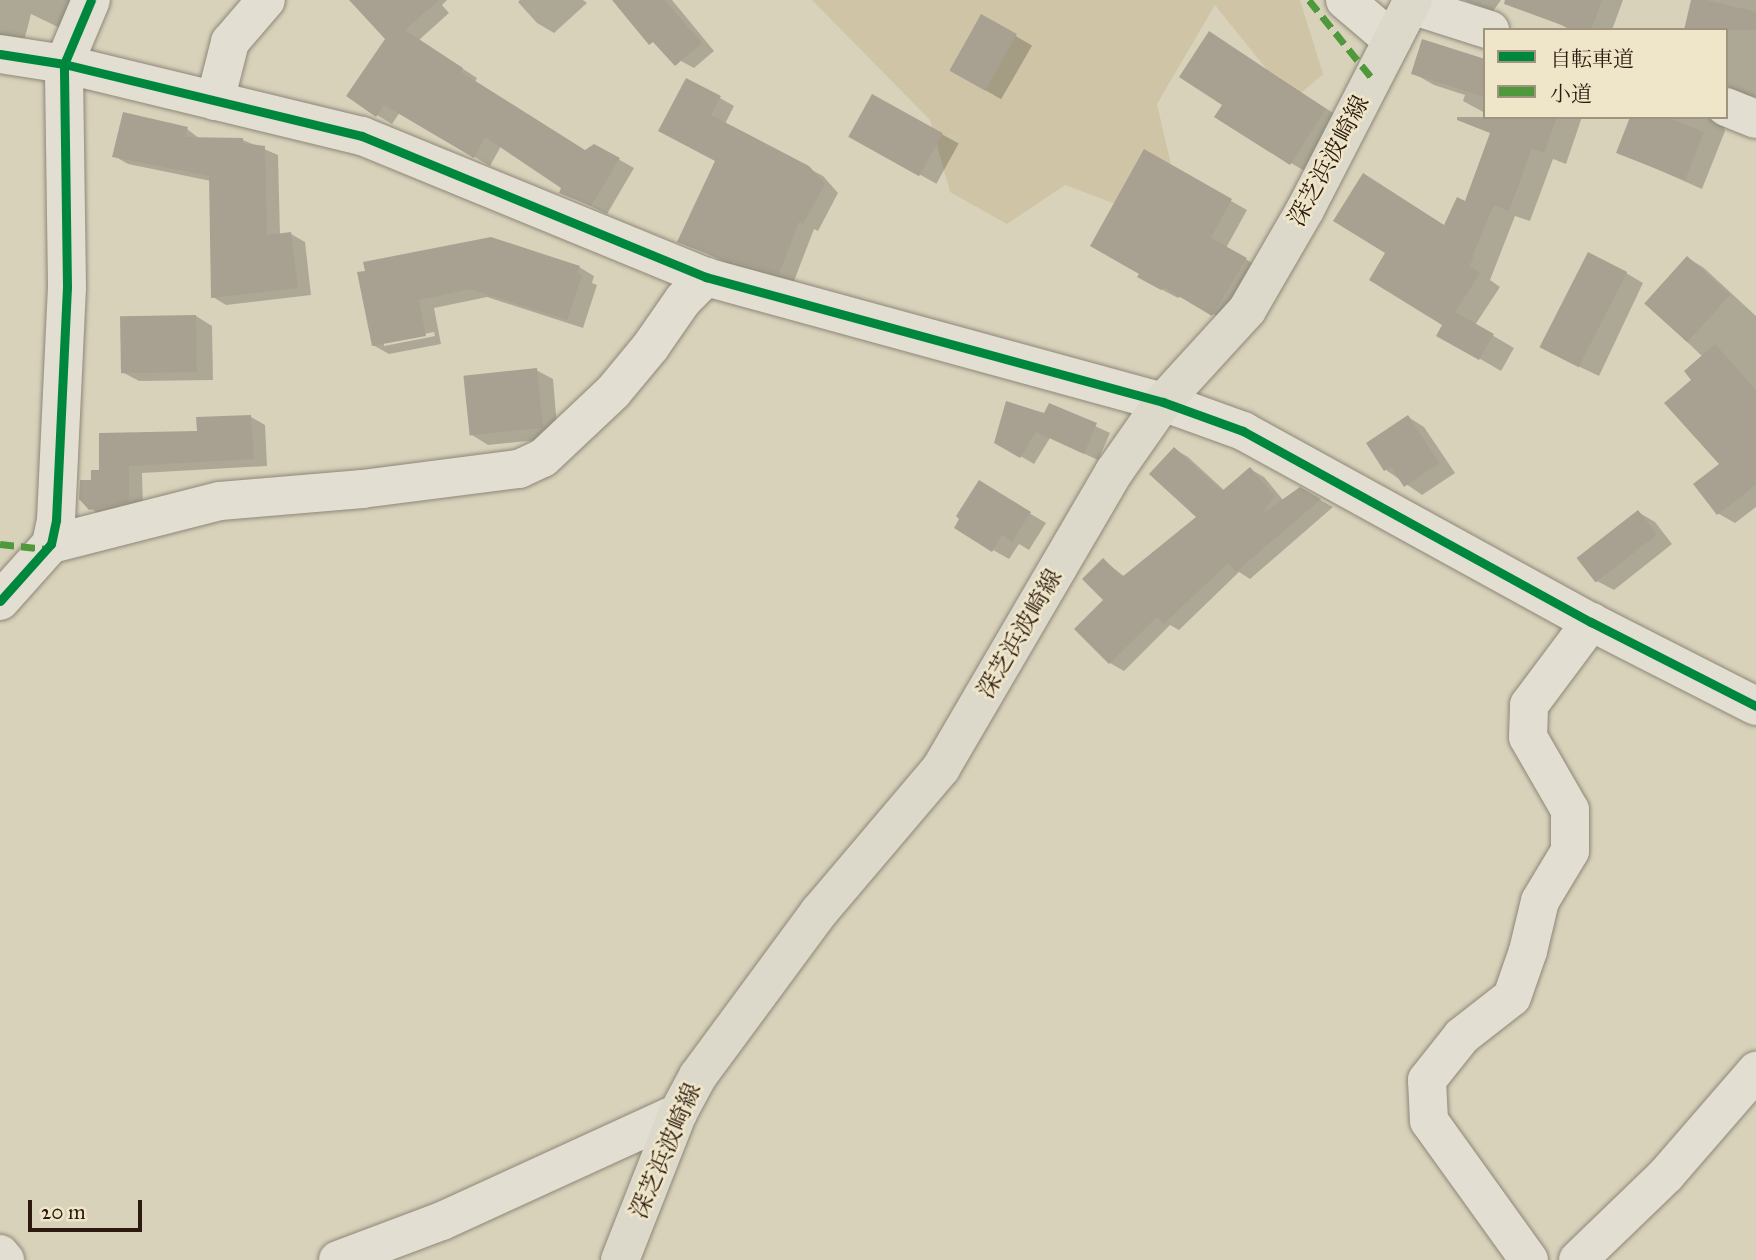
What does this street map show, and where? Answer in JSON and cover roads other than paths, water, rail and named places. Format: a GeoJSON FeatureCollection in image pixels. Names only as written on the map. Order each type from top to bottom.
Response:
{"type":"FeatureCollection","features":[{"type":"Feature","properties":{"kind":"main road","name":"深芝浜波崎線"},"geometry":{"type":"LineString","coordinates":[[620,1260],[678,1113],[698,1076],[819,912],[941,768],[1114,472],[1163,402],[1247,310],[1305,210],[1412,2]]}},
{"type":"Feature","properties":{"kind":"street"},"geometry":{"type":"LineString","coordinates":[[0,601],[51,544],[56,520],[67,287],[64,64],[91,0]]}},
{"type":"Feature","properties":{"kind":"street"},"geometry":{"type":"LineString","coordinates":[[215,100],[230,42],[266,0]]}},
{"type":"Feature","properties":{"kind":"street"},"geometry":{"type":"LineString","coordinates":[[1345,0],[1392,40]]}},
{"type":"Feature","properties":{"kind":"street"},"geometry":{"type":"LineString","coordinates":[[1412,2],[1484,28]]}},
{"type":"Feature","properties":{"kind":"street"},"geometry":{"type":"LineString","coordinates":[[0,54],[64,64],[362,136],[706,277],[1163,402],[1243,431],[1591,622],[1756,706]]}},
{"type":"Feature","properties":{"kind":"street"},"geometry":{"type":"LineString","coordinates":[[1728,108],[1756,118]]}},
{"type":"Feature","properties":{"kind":"street"},"geometry":{"type":"LineString","coordinates":[[51,544],[220,501],[362,489],[519,469],[543,458],[614,392],[683,300],[706,277]]}},
{"type":"Feature","properties":{"kind":"street"},"geometry":{"type":"LineString","coordinates":[[1529,1260],[1429,1121],[1427,1080],[1462,1037],[1512,997],[1528,951],[1540,901],[1570,851],[1570,810],[1528,737],[1529,705],[1591,622]]}},
{"type":"Feature","properties":{"kind":"street"},"geometry":{"type":"LineString","coordinates":[[1578,1260],[1666,1175],[1756,1071]]}},
{"type":"Feature","properties":{"kind":"street"},"geometry":{"type":"LineString","coordinates":[[338,1260],[442,1221],[678,1113]]}},
{"type":"Feature","properties":{"kind":"street"},"geometry":{"type":"LineString","coordinates":[[0,1254],[5,1260]]}}]}
